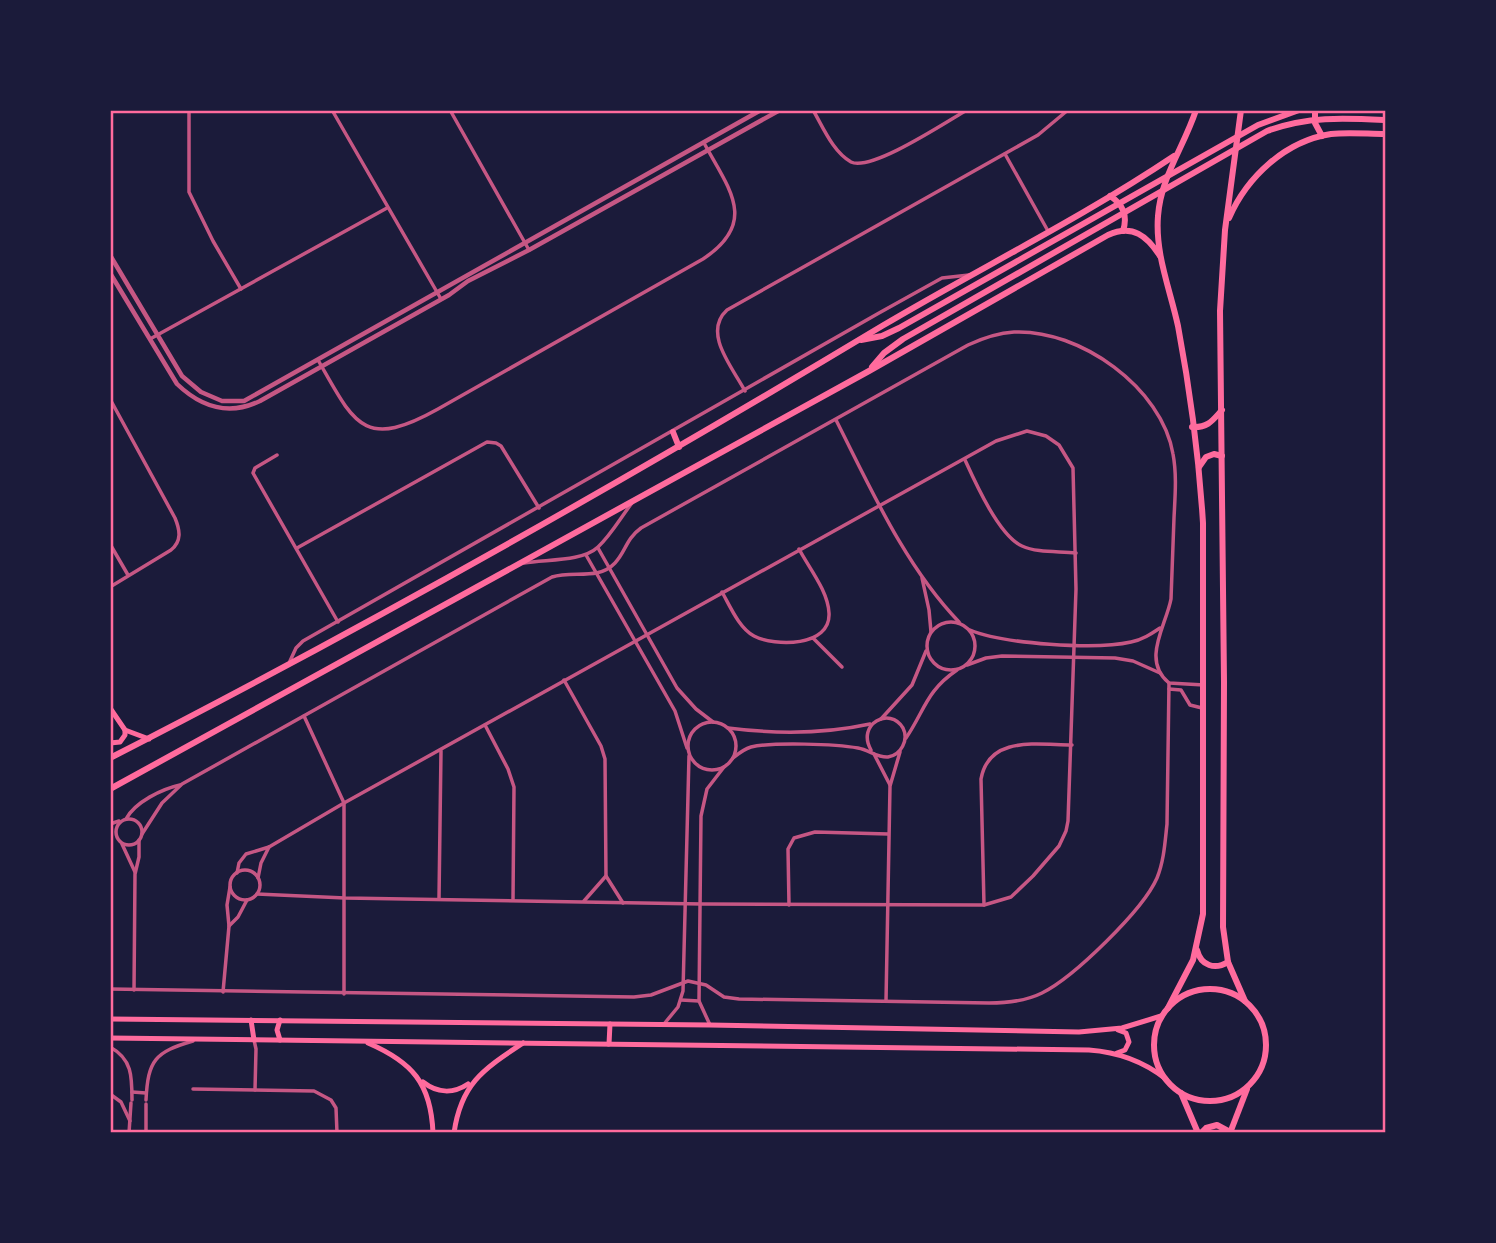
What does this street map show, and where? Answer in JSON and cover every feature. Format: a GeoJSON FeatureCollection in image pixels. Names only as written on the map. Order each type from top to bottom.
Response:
{"type":"FeatureCollection","features":[{"type":"Feature","properties":{"kind":"main road"},"geometry":{"type":"LineString","coordinates":[[1168,1008],[1189,971],[1197,948],[1204,901],[1203,523],[1199,472],[1178,329],[1160,257],[1158,216],[1161,195],[1174,156],[1196,110]]}},
{"type":"Feature","properties":{"kind":"main road"},"geometry":{"type":"LineString","coordinates":[[1241,110],[1225,230],[1220,311],[1223,456],[1223,927],[1228,962],[1245,1001]]}},
{"type":"Feature","properties":{"kind":"main road"},"geometry":{"type":"LineString","coordinates":[[859,340],[882,336],[899,328],[1258,124],[1299,110]]}},
{"type":"Feature","properties":{"kind":"main road"},"geometry":{"type":"LineString","coordinates":[[1315,110],[1315,123],[1322,136]]}},
{"type":"Feature","properties":{"kind":"main road"},"geometry":{"type":"LineString","coordinates":[[869,371],[897,344],[1266,131],[1295,122],[1324,118],[1384,120]]}},
{"type":"Feature","properties":{"kind":"main road"},"geometry":{"type":"LineString","coordinates":[[1225,230],[1244,191],[1265,167],[1292,148],[1333,134],[1386,134]]}},
{"type":"Feature","properties":{"kind":"main road"},"geometry":{"type":"LineString","coordinates":[[110,758],[288,665],[680,447],[1174,156]]}},
{"type":"Feature","properties":{"kind":"main road"},"geometry":{"type":"LineString","coordinates":[[1110,196],[1124,211],[1123,231]]}},
{"type":"Feature","properties":{"kind":"main road"},"geometry":{"type":"LineString","coordinates":[[110,789],[869,371],[1108,235],[1123,231],[1134,232],[1145,237],[1160,257]]}},
{"type":"Feature","properties":{"kind":"main road"},"geometry":{"type":"LineString","coordinates":[[1192,426],[1211,423],[1222,409]]}},
{"type":"Feature","properties":{"kind":"main road"},"geometry":{"type":"LineString","coordinates":[[673,432],[680,447]]}},
{"type":"Feature","properties":{"kind":"main road"},"geometry":{"type":"LineString","coordinates":[[1199,472],[1200,463],[1206,457],[1214,454],[1223,456]]}},
{"type":"Feature","properties":{"kind":"main road"},"geometry":{"type":"LineString","coordinates":[[110,708],[125,730],[149,739]]}},
{"type":"Feature","properties":{"kind":"main road"},"geometry":{"type":"LineString","coordinates":[[110,743],[120,742],[125,730]]}},
{"type":"Feature","properties":{"kind":"main road"},"geometry":{"type":"LineString","coordinates":[[1197,948],[1202,961],[1208,965],[1222,966],[1228,962]]}},
{"type":"Feature","properties":{"kind":"main road"},"geometry":{"type":"LineString","coordinates":[[110,1038],[1089,1050],[1114,1053],[1139,1062],[1166,1079],[1180,1092],[1199,1133],[1217,1125],[1230,1133],[1238,1107],[1261,1068],[1266,1040],[1257,1014],[1245,1001],[1230,992],[1203,989],[1184,995],[1161,1016],[1154,1035],[1157,1063],[1166,1079]]}},
{"type":"Feature","properties":{"kind":"main road"},"geometry":{"type":"LineString","coordinates":[[110,1019],[1079,1032],[1114,1029],[1161,1016]]}},
{"type":"Feature","properties":{"kind":"main road"},"geometry":{"type":"LineString","coordinates":[[251,1020],[254,1040]]}},
{"type":"Feature","properties":{"kind":"main road"},"geometry":{"type":"LineString","coordinates":[[280,1020],[276,1030],[280,1040]]}},
{"type":"Feature","properties":{"kind":"main road"},"geometry":{"type":"LineString","coordinates":[[610,1024],[610,1044]]}},
{"type":"Feature","properties":{"kind":"main road"},"geometry":{"type":"LineString","coordinates":[[1114,1029],[1126,1033],[1129,1041],[1125,1050],[1114,1053]]}},
{"type":"Feature","properties":{"kind":"main road"},"geometry":{"type":"LineString","coordinates":[[365,1041],[405,1063],[435,1089],[445,1091],[455,1091],[473,1081],[492,1063],[523,1043]]}},
{"type":"Feature","properties":{"kind":"main road"},"geometry":{"type":"LineString","coordinates":[[418,1077],[430,1102],[433,1133]]}},
{"type":"Feature","properties":{"kind":"main road"},"geometry":{"type":"LineString","coordinates":[[454,1133],[462,1099],[473,1081]]}},
{"type":"Feature","properties":{"kind":"main road"},"geometry":{"type":"LineString","coordinates":[[1180,1092],[1197,1099],[1216,1100],[1234,1095],[1250,1083]]}},
{"type":"Feature","properties":{"kind":"street"},"geometry":{"type":"LineString","coordinates":[[189,110],[189,192],[213,242],[241,289]]}},
{"type":"Feature","properties":{"kind":"street"},"geometry":{"type":"LineString","coordinates":[[332,110],[441,299]]}},
{"type":"Feature","properties":{"kind":"street"},"geometry":{"type":"LineString","coordinates":[[450,110],[530,250]]}},
{"type":"Feature","properties":{"kind":"street"},"geometry":{"type":"LineString","coordinates":[[110,255],[181,376],[201,392],[222,401],[236,402],[252,397],[761,110]]}},
{"type":"Feature","properties":{"kind":"street"},"geometry":{"type":"LineString","coordinates":[[110,273],[170,375],[180,387],[201,401],[227,410],[249,406],[441,299],[468,281],[530,250],[780,110]]}},
{"type":"Feature","properties":{"kind":"street"},"geometry":{"type":"LineString","coordinates":[[813,110],[837,150],[852,162],[861,165],[879,159],[967,110]]}},
{"type":"Feature","properties":{"kind":"street"},"geometry":{"type":"LineString","coordinates":[[745,391],[717,339],[717,323],[727,310],[1038,135],[1068,110]]}},
{"type":"Feature","properties":{"kind":"street"},"geometry":{"type":"LineString","coordinates":[[318,360],[349,412],[368,428],[398,427],[431,413],[703,259],[724,242],[735,224],[736,209],[704,143]]}},
{"type":"Feature","properties":{"kind":"street"},"geometry":{"type":"LineString","coordinates":[[1005,154],[1048,231]]}},
{"type":"Feature","properties":{"kind":"street"},"geometry":{"type":"LineString","coordinates":[[149,339],[387,208]]}},
{"type":"Feature","properties":{"kind":"street"},"geometry":{"type":"LineString","coordinates":[[288,665],[299,644],[943,278],[971,275]]}},
{"type":"Feature","properties":{"kind":"street"},"geometry":{"type":"LineString","coordinates":[[135,874],[116,829],[137,806],[167,788],[182,784],[552,577],[571,573],[597,573],[609,567],[617,560],[631,537],[642,528],[968,345],[997,334],[1029,332],[1048,335],[1089,351],[1121,373],[1146,397],[1166,428],[1172,446],[1175,488],[1171,587],[1168,615],[1156,651],[1160,673],[1169,686],[1183,691],[1190,705],[1205,708]]}},
{"type":"Feature","properties":{"kind":"street"},"geometry":{"type":"LineString","coordinates":[[110,398],[179,528],[175,547],[110,587]]}},
{"type":"Feature","properties":{"kind":"street"},"geometry":{"type":"LineString","coordinates":[[836,420],[879,505],[921,575],[960,622],[970,630],[1015,641],[1113,645],[1133,642],[1162,627]]}},
{"type":"Feature","properties":{"kind":"street"},"geometry":{"type":"LineString","coordinates":[[223,992],[230,882],[246,854],[269,847],[646,634],[996,441],[1027,432],[1053,440],[1067,455],[1073,468],[1076,553],[1070,804],[1063,838],[1046,862],[1016,892],[1000,902],[984,905],[887,906],[687,904],[257,894],[247,900],[238,917],[229,926]]}},
{"type":"Feature","properties":{"kind":"street"},"geometry":{"type":"LineString","coordinates":[[297,548],[488,442],[500,446],[539,508]]}},
{"type":"Feature","properties":{"kind":"street"},"geometry":{"type":"LineString","coordinates":[[277,455],[258,466],[253,473],[338,622]]}},
{"type":"Feature","properties":{"kind":"street"},"geometry":{"type":"LineString","coordinates":[[965,460],[1002,528],[1015,542],[1037,549],[1076,553]]}},
{"type":"Feature","properties":{"kind":"street"},"geometry":{"type":"LineString","coordinates":[[515,565],[586,555],[598,548],[636,499]]}},
{"type":"Feature","properties":{"kind":"street"},"geometry":{"type":"LineString","coordinates":[[110,544],[128,576]]}},
{"type":"Feature","properties":{"kind":"street"},"geometry":{"type":"LineString","coordinates":[[598,548],[682,695],[713,722],[728,728],[762,732],[822,731],[873,724],[881,719],[912,685],[927,649],[931,632],[921,575]]}},
{"type":"Feature","properties":{"kind":"street"},"geometry":{"type":"LineString","coordinates":[[722,592],[753,636],[782,641],[813,638],[825,628],[830,615],[829,608],[799,549]]}},
{"type":"Feature","properties":{"kind":"street"},"geometry":{"type":"LineString","coordinates":[[586,555],[679,720],[689,756],[683,982],[681,1000],[662,1025]]}},
{"type":"Feature","properties":{"kind":"street"},"geometry":{"type":"LineString","coordinates":[[931,632],[948,621],[960,622]]}},
{"type":"Feature","properties":{"kind":"street"},"geometry":{"type":"LineString","coordinates":[[967,665],[975,652],[974,637],[970,630]]}},
{"type":"Feature","properties":{"kind":"street"},"geometry":{"type":"LineString","coordinates":[[813,638],[842,667]]}},
{"type":"Feature","properties":{"kind":"street"},"geometry":{"type":"LineString","coordinates":[[927,649],[929,656],[938,666],[958,669]]}},
{"type":"Feature","properties":{"kind":"street"},"geometry":{"type":"LineString","coordinates":[[887,1001],[890,786],[905,740],[929,696],[944,679],[958,669],[993,656],[1124,659],[1160,673]]}},
{"type":"Feature","properties":{"kind":"street"},"geometry":{"type":"LineString","coordinates":[[564,680],[601,746],[605,759],[606,876],[623,903]]}},
{"type":"Feature","properties":{"kind":"street"},"geometry":{"type":"LineString","coordinates":[[1169,686],[1205,685]]}},
{"type":"Feature","properties":{"kind":"street"},"geometry":{"type":"LineString","coordinates":[[110,989],[634,997],[657,993],[683,982],[699,983],[724,997],[739,999],[1013,1002],[1039,994],[1073,971],[1135,910],[1158,876],[1165,843],[1169,686]]}},
{"type":"Feature","properties":{"kind":"street"},"geometry":{"type":"LineString","coordinates":[[304,716],[344,803],[344,994]]}},
{"type":"Feature","properties":{"kind":"street"},"geometry":{"type":"LineString","coordinates":[[881,719],[898,723],[903,728],[905,740]]}},
{"type":"Feature","properties":{"kind":"street"},"geometry":{"type":"LineString","coordinates":[[687,748],[688,740],[697,726],[713,722]]}},
{"type":"Feature","properties":{"kind":"street"},"geometry":{"type":"LineString","coordinates":[[873,724],[866,737],[890,786]]}},
{"type":"Feature","properties":{"kind":"street"},"geometry":{"type":"LineString","coordinates":[[485,725],[508,769],[514,788],[513,900]]}},
{"type":"Feature","properties":{"kind":"street"},"geometry":{"type":"LineString","coordinates":[[728,728],[736,742],[733,758]]}},
{"type":"Feature","properties":{"kind":"street"},"geometry":{"type":"LineString","coordinates":[[984,905],[981,779],[986,763],[997,751],[1011,747],[1072,745]]}},
{"type":"Feature","properties":{"kind":"street"},"geometry":{"type":"LineString","coordinates":[[710,1025],[699,1001],[699,983],[702,806],[711,782],[744,749],[761,746],[845,746],[885,757],[891,757],[901,750]]}},
{"type":"Feature","properties":{"kind":"street"},"geometry":{"type":"LineString","coordinates":[[439,899],[441,751]]}},
{"type":"Feature","properties":{"kind":"street"},"geometry":{"type":"LineString","coordinates":[[689,756],[694,763],[708,770],[724,767]]}},
{"type":"Feature","properties":{"kind":"street"},"geometry":{"type":"LineString","coordinates":[[110,840],[131,845],[139,840],[162,803],[182,784]]}},
{"type":"Feature","properties":{"kind":"street"},"geometry":{"type":"LineString","coordinates":[[110,824],[131,819],[139,825],[142,834]]}},
{"type":"Feature","properties":{"kind":"street"},"geometry":{"type":"LineString","coordinates":[[789,905],[788,849],[794,838],[815,832],[888,834]]}},
{"type":"Feature","properties":{"kind":"street"},"geometry":{"type":"LineString","coordinates":[[134,990],[135,874],[139,840]]}},
{"type":"Feature","properties":{"kind":"street"},"geometry":{"type":"LineString","coordinates":[[257,894],[260,867],[269,847]]}},
{"type":"Feature","properties":{"kind":"street"},"geometry":{"type":"LineString","coordinates":[[237,873],[248,871],[258,878]]}},
{"type":"Feature","properties":{"kind":"street"},"geometry":{"type":"LineString","coordinates":[[583,902],[606,876]]}},
{"type":"Feature","properties":{"kind":"street"},"geometry":{"type":"LineString","coordinates":[[230,887],[236,897],[247,900]]}},
{"type":"Feature","properties":{"kind":"street"},"geometry":{"type":"LineString","coordinates":[[681,1000],[699,1001]]}},
{"type":"Feature","properties":{"kind":"street"},"geometry":{"type":"LineString","coordinates":[[146,1133],[148,1073],[155,1059],[168,1049],[199,1040]]}},
{"type":"Feature","properties":{"kind":"street"},"geometry":{"type":"LineString","coordinates":[[254,1040],[254,1090]]}},
{"type":"Feature","properties":{"kind":"street"},"geometry":{"type":"LineString","coordinates":[[110,1047],[129,1063],[132,1093],[129,1133]]}},
{"type":"Feature","properties":{"kind":"street"},"geometry":{"type":"LineString","coordinates":[[193,1089],[304,1090],[323,1094],[336,1108],[337,1133]]}},
{"type":"Feature","properties":{"kind":"street"},"geometry":{"type":"LineString","coordinates":[[132,1093],[146,1093]]}},
{"type":"Feature","properties":{"kind":"street"},"geometry":{"type":"LineString","coordinates":[[110,1094],[121,1102],[130,1121]]}}]}
